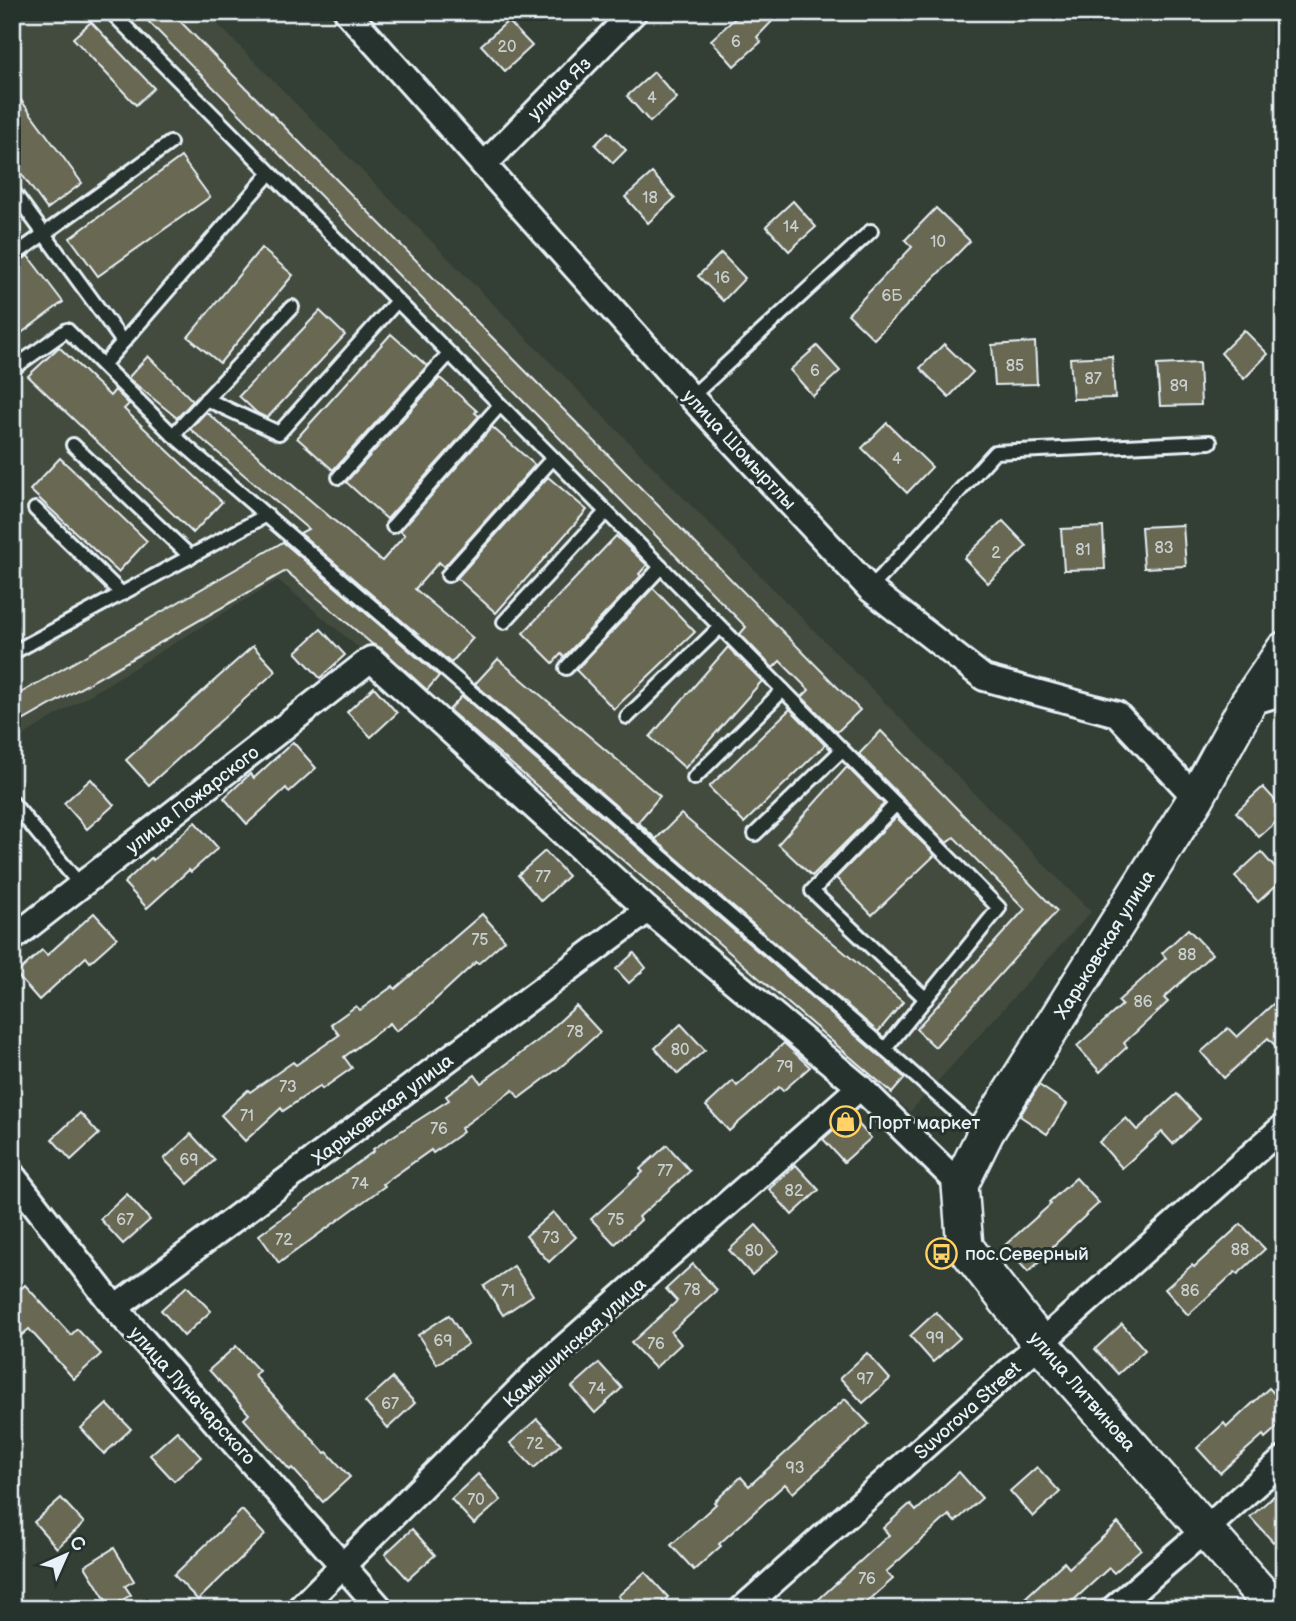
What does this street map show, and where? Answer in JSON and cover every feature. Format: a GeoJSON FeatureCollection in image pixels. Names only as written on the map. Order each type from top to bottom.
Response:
{"type":"FeatureCollection","features":[{"type":"Feature","properties":{"kind":"street","name":"улица Шомыртлы"},"geometry":{"type":"LineString","coordinates":[[346,12],[691,397],[870,589],[984,678],[1116,714],[1196,798]]}},
{"type":"Feature","properties":{"kind":"street","name":"улица Яз"},"geometry":{"type":"LineString","coordinates":[[484,164],[634,12]]}},
{"type":"Feature","properties":{"kind":"street","name":"Харьковская улица"},"geometry":{"type":"LineString","coordinates":[[960,1185],[984,1137],[1196,798],[1248,703],[1284,650]]}},
{"type":"Feature","properties":{"kind":"street","name":"улица Пожарского"},"geometry":{"type":"LineString","coordinates":[[12,939],[371,659],[648,910]]}},
{"type":"Feature","properties":{"kind":"street"},"geometry":{"type":"LineString","coordinates":[[1248,703],[1284,692]]}},
{"type":"Feature","properties":{"kind":"street","name":"Харьковская улица"},"geometry":{"type":"LineString","coordinates":[[115,1308],[648,910]]}},
{"type":"Feature","properties":{"kind":"street"},"geometry":{"type":"LineString","coordinates":[[648,910],[860,1087],[960,1185]]}},
{"type":"Feature","properties":{"kind":"street","name":"Камышинская улица"},"geometry":{"type":"LineString","coordinates":[[299,1609],[544,1365],[860,1087]]}},
{"type":"Feature","properties":{"kind":"street","name":"Suvorova Street"},"geometry":{"type":"LineString","coordinates":[[742,1609],[1284,1126]]}},
{"type":"Feature","properties":{"kind":"street","name":"улица Луначарского"},"geometry":{"type":"LineString","coordinates":[[12,1175],[115,1308],[381,1609]]}},
{"type":"Feature","properties":{"kind":"street","name":"улица Литвинова"},"geometry":{"type":"LineString","coordinates":[[960,1185],[965,1247],[1041,1344],[1275,1609]]}},
{"type":"Feature","properties":{"kind":"street"},"geometry":{"type":"LineString","coordinates":[[1113,1609],[1284,1459]]}},
{"type":"Feature","properties":{"kind":"lane"},"geometry":{"type":"LineString","coordinates":[[111,12],[999,908],[885,1049]]}},
{"type":"Feature","properties":{"kind":"lane"},"geometry":{"type":"LineString","coordinates":[[12,257],[170,143]]}},
{"type":"Feature","properties":{"kind":"lane"},"geometry":{"type":"LineString","coordinates":[[103,365],[270,173]]}},
{"type":"Feature","properties":{"kind":"lane"},"geometry":{"type":"LineString","coordinates":[[12,190],[123,342]]}},
{"type":"Feature","properties":{"kind":"lane"},"geometry":{"type":"LineString","coordinates":[[691,397],[871,231]]}},
{"type":"Feature","properties":{"kind":"lane"},"geometry":{"type":"LineString","coordinates":[[206,399],[279,433],[397,301]]}},
{"type":"Feature","properties":{"kind":"lane"},"geometry":{"type":"LineString","coordinates":[[173,435],[292,307]]}},
{"type":"Feature","properties":{"kind":"lane"},"geometry":{"type":"LineString","coordinates":[[12,369],[67,330],[173,435],[984,1137]]}},
{"type":"Feature","properties":{"kind":"lane"},"geometry":{"type":"LineString","coordinates":[[339,477],[449,354]]}},
{"type":"Feature","properties":{"kind":"lane"},"geometry":{"type":"LineString","coordinates":[[393,526],[500,405]]}},
{"type":"Feature","properties":{"kind":"lane"},"geometry":{"type":"LineString","coordinates":[[870,589],[995,452],[1210,442]]}},
{"type":"Feature","properties":{"kind":"lane"},"geometry":{"type":"LineString","coordinates":[[73,445],[191,557]]}},
{"type":"Feature","properties":{"kind":"lane"},"geometry":{"type":"LineString","coordinates":[[448,575],[553,458]]}},
{"type":"Feature","properties":{"kind":"lane"},"geometry":{"type":"LineString","coordinates":[[35,509],[122,594]]}},
{"type":"Feature","properties":{"kind":"lane"},"geometry":{"type":"LineString","coordinates":[[504,622],[607,512]]}},
{"type":"Feature","properties":{"kind":"lane"},"geometry":{"type":"LineString","coordinates":[[12,653],[267,515]]}},
{"type":"Feature","properties":{"kind":"lane"},"geometry":{"type":"LineString","coordinates":[[566,668],[661,567]]}},
{"type":"Feature","properties":{"kind":"lane"},"geometry":{"type":"LineString","coordinates":[[627,717],[720,627]]}},
{"type":"Feature","properties":{"kind":"lane"},"geometry":{"type":"LineString","coordinates":[[694,778],[783,690]]}},
{"type":"Feature","properties":{"kind":"lane"},"geometry":{"type":"LineString","coordinates":[[755,834],[842,750]]}},
{"type":"Feature","properties":{"kind":"lane"},"geometry":{"type":"LineString","coordinates":[[12,802],[81,886]]}},
{"type":"Feature","properties":{"kind":"lane"},"geometry":{"type":"LineString","coordinates":[[895,804],[812,891],[926,999]]}},
{"type":"Feature","properties":{"kind":"shaded area"},"geometry":{"type":"Polygon","coordinates":[[[12,12],[206,12],[1091,912],[910,1112],[278,580],[16,740],[12,739],[12,12]]]}},
{"type":"Feature","properties":{"kind":"building"},"geometry":{"type":"Polygon","coordinates":[[[139,12],[171,12],[860,710],[837,732],[802,697],[809,690],[780,661],[773,668],[740,634],[746,627],[139,12]]]}},
{"type":"Feature","properties":{"kind":"building"},"geometry":{"type":"Polygon","coordinates":[[[742,12],[781,12],[757,37],[761,42],[734,66],[711,40],[742,12]]]}},
{"type":"Feature","properties":{"kind":"building"},"geometry":{"type":"Polygon","coordinates":[[[508,21],[532,46],[505,71],[481,45],[508,21]]]}},
{"type":"Feature","properties":{"kind":"building"},"geometry":{"type":"Polygon","coordinates":[[[91,22],[154,88],[136,105],[73,38],[91,22]]]}},
{"type":"Feature","properties":{"kind":"building"},"geometry":{"type":"Polygon","coordinates":[[[654,72],[677,98],[650,122],[627,96],[654,72]]]}},
{"type":"Feature","properties":{"kind":"building"},"geometry":{"type":"Polygon","coordinates":[[[12,88],[82,183],[47,209],[12,161],[12,88]]]}},
{"type":"Feature","properties":{"kind":"building"},"geometry":{"type":"Polygon","coordinates":[[[608,132],[626,150],[613,163],[595,145],[608,132]]]}},
{"type":"Feature","properties":{"kind":"building"},"geometry":{"type":"Polygon","coordinates":[[[181,157],[210,197],[98,276],[70,238],[181,157]]]}},
{"type":"Feature","properties":{"kind":"building"},"geometry":{"type":"Polygon","coordinates":[[[652,173],[675,198],[648,223],[625,197],[652,173]]]}},
{"type":"Feature","properties":{"kind":"building"},"geometry":{"type":"Polygon","coordinates":[[[793,201],[816,227],[789,251],[766,226],[793,201]]]}},
{"type":"Feature","properties":{"kind":"building"},"geometry":{"type":"Polygon","coordinates":[[[936,208],[970,241],[874,339],[848,314],[912,247],[905,240],[936,208]]]}},
{"type":"Feature","properties":{"kind":"building"},"geometry":{"type":"Polygon","coordinates":[[[261,248],[293,275],[220,363],[188,337],[261,248]]]}},
{"type":"Feature","properties":{"kind":"building"},"geometry":{"type":"Polygon","coordinates":[[[721,253],[745,278],[723,301],[698,276],[721,253]]]}},
{"type":"Feature","properties":{"kind":"building"},"geometry":{"type":"Polygon","coordinates":[[[28,256],[63,302],[12,340],[12,266],[28,256]]]}},
{"type":"Feature","properties":{"kind":"building"},"geometry":{"type":"Polygon","coordinates":[[[320,311],[345,335],[267,418],[257,413],[239,396],[320,311]]]}},
{"type":"Feature","properties":{"kind":"building"},"geometry":{"type":"Polygon","coordinates":[[[1244,330],[1268,354],[1244,379],[1221,353],[1244,330]]]}},
{"type":"Feature","properties":{"kind":"building"},"geometry":{"type":"Polygon","coordinates":[[[391,334],[427,366],[333,470],[297,438],[391,334]]]}},
{"type":"Feature","properties":{"kind":"building"},"geometry":{"type":"Polygon","coordinates":[[[1035,342],[1037,384],[995,385],[992,345],[1035,342]]]}},
{"type":"Feature","properties":{"kind":"building"},"geometry":{"type":"Polygon","coordinates":[[[944,344],[973,372],[949,397],[920,368],[944,344]]]}},
{"type":"Feature","properties":{"kind":"building"},"geometry":{"type":"Polygon","coordinates":[[[817,346],[840,371],[813,396],[790,370],[817,346]]]}},
{"type":"Feature","properties":{"kind":"building"},"geometry":{"type":"Polygon","coordinates":[[[59,347],[110,396],[115,390],[129,404],[124,409],[222,502],[193,533],[28,376],[59,347]]]}},
{"type":"Feature","properties":{"kind":"building"},"geometry":{"type":"Polygon","coordinates":[[[148,356],[193,401],[177,418],[128,378],[148,356]]]}},
{"type":"Feature","properties":{"kind":"building"},"geometry":{"type":"Polygon","coordinates":[[[1112,356],[1115,398],[1073,399],[1070,358],[1112,356]]]}},
{"type":"Feature","properties":{"kind":"building"},"geometry":{"type":"Polygon","coordinates":[[[1199,363],[1201,405],[1160,406],[1157,365],[1199,363]]]}},
{"type":"Feature","properties":{"kind":"building"},"geometry":{"type":"Polygon","coordinates":[[[440,378],[477,411],[475,413],[479,416],[387,519],[346,482],[440,378]]]}},
{"type":"Feature","properties":{"kind":"building"},"geometry":{"type":"Polygon","coordinates":[[[206,412],[382,561],[405,535],[400,531],[492,427],[535,465],[444,567],[439,562],[415,589],[473,638],[451,663],[300,533],[308,529],[190,429],[206,412]]]}},
{"type":"Feature","properties":{"kind":"building"},"geometry":{"type":"Polygon","coordinates":[[[887,423],[932,467],[907,493],[862,448],[887,423]]]}},
{"type":"Feature","properties":{"kind":"building"},"geometry":{"type":"Polygon","coordinates":[[[60,458],[147,541],[118,572],[30,490],[60,458]]]}},
{"type":"Feature","properties":{"kind":"building"},"geometry":{"type":"Polygon","coordinates":[[[548,477],[587,510],[496,613],[457,578],[548,477]]]}},
{"type":"Feature","properties":{"kind":"building"},"geometry":{"type":"Polygon","coordinates":[[[1003,521],[1027,546],[988,583],[964,558],[1003,521]]]}},
{"type":"Feature","properties":{"kind":"building"},"geometry":{"type":"Polygon","coordinates":[[[1183,525],[1186,566],[1144,568],[1141,527],[1183,525]]]}},
{"type":"Feature","properties":{"kind":"building"},"geometry":{"type":"Polygon","coordinates":[[[1103,527],[1105,569],[1064,570],[1061,529],[1103,527]]]}},
{"type":"Feature","properties":{"kind":"building"},"geometry":{"type":"Polygon","coordinates":[[[616,536],[647,565],[639,574],[641,576],[564,657],[561,654],[553,663],[523,633],[616,536]]]}},
{"type":"Feature","properties":{"kind":"building"},"geometry":{"type":"Polygon","coordinates":[[[283,542],[439,676],[427,690],[381,648],[372,644],[286,571],[12,727],[12,698],[283,542]]]}},
{"type":"Feature","properties":{"kind":"building"},"geometry":{"type":"Polygon","coordinates":[[[653,588],[695,632],[614,709],[576,670],[653,588]]]}},
{"type":"Feature","properties":{"kind":"building"},"geometry":{"type":"Polygon","coordinates":[[[321,629],[345,655],[320,678],[296,652],[321,629]]]}},
{"type":"Feature","properties":{"kind":"building"},"geometry":{"type":"Polygon","coordinates":[[[253,646],[276,671],[149,785],[126,760],[253,646]]]}},
{"type":"Feature","properties":{"kind":"building"},"geometry":{"type":"Polygon","coordinates":[[[728,647],[762,681],[685,768],[650,737],[728,647]]]}},
{"type":"Feature","properties":{"kind":"building"},"geometry":{"type":"Polygon","coordinates":[[[498,659],[660,796],[638,822],[656,839],[681,814],[903,1002],[878,1032],[475,684],[498,659]]]}},
{"type":"Feature","properties":{"kind":"building"},"geometry":{"type":"Polygon","coordinates":[[[374,687],[397,713],[371,737],[347,712],[374,687]]]}},
{"type":"Feature","properties":{"kind":"building"},"geometry":{"type":"Polygon","coordinates":[[[462,696],[905,1078],[892,1093],[449,710],[462,696]]]}},
{"type":"Feature","properties":{"kind":"building"},"geometry":{"type":"Polygon","coordinates":[[[790,709],[825,745],[744,823],[709,787],[790,709]]]}},
{"type":"Feature","properties":{"kind":"building"},"geometry":{"type":"Polygon","coordinates":[[[881,731],[1057,911],[935,1047],[916,1029],[1025,909],[954,837],[947,843],[859,754],[881,731]]]}},
{"type":"Feature","properties":{"kind":"building"},"geometry":{"type":"Polygon","coordinates":[[[293,742],[316,768],[289,792],[286,788],[247,824],[224,798],[250,774],[254,778],[293,742]]]}},
{"type":"Feature","properties":{"kind":"building"},"geometry":{"type":"Polygon","coordinates":[[[847,767],[884,804],[812,876],[778,844],[847,767]]]}},
{"type":"Feature","properties":{"kind":"building"},"geometry":{"type":"Polygon","coordinates":[[[91,779],[114,805],[87,829],[64,803],[91,779]]]}},
{"type":"Feature","properties":{"kind":"building"},"geometry":{"type":"Polygon","coordinates":[[[1263,787],[1284,810],[1284,815],[1259,837],[1236,812],[1263,787]]]}},
{"type":"Feature","properties":{"kind":"building"},"geometry":{"type":"Polygon","coordinates":[[[896,817],[935,855],[872,915],[836,878],[896,817]]]}},
{"type":"Feature","properties":{"kind":"building"},"geometry":{"type":"Polygon","coordinates":[[[195,822],[218,848],[147,908],[124,883],[195,822]]]}},
{"type":"Feature","properties":{"kind":"building"},"geometry":{"type":"Polygon","coordinates":[[[545,851],[568,876],[541,901],[518,875],[545,851]]]}},
{"type":"Feature","properties":{"kind":"building"},"geometry":{"type":"Polygon","coordinates":[[[1261,852],[1284,878],[1258,902],[1235,876],[1261,852]]]}},
{"type":"Feature","properties":{"kind":"building"},"geometry":{"type":"Polygon","coordinates":[[[94,913],[117,938],[90,962],[86,957],[39,1000],[16,974],[42,950],[47,955],[94,913]]]}},
{"type":"Feature","properties":{"kind":"building"},"geometry":{"type":"Polygon","coordinates":[[[482,914],[505,940],[478,964],[476,962],[420,1014],[396,1031],[390,1023],[344,1057],[352,1068],[283,1111],[281,1108],[245,1141],[221,1115],[248,1090],[250,1092],[293,1062],[296,1065],[339,1035],[331,1024],[356,1006],[360,1010],[393,986],[395,989],[482,914]]]}},
{"type":"Feature","properties":{"kind":"building"},"geometry":{"type":"Polygon","coordinates":[[[1188,929],[1212,954],[1164,998],[1168,1002],[1124,1043],[1127,1047],[1100,1072],[1077,1046],[1122,1005],[1118,1001],[1166,958],[1162,953],[1188,929]]]}},
{"type":"Feature","properties":{"kind":"building"},"geometry":{"type":"Polygon","coordinates":[[[634,953],[646,968],[629,983],[616,969],[634,953]]]}},
{"type":"Feature","properties":{"kind":"building"},"geometry":{"type":"Polygon","coordinates":[[[1284,994],[1284,1055],[1268,1038],[1224,1078],[1201,1052],[1228,1028],[1237,1037],[1284,994]]]}},
{"type":"Feature","properties":{"kind":"building"},"geometry":{"type":"Polygon","coordinates":[[[576,1006],[600,1032],[563,1065],[519,1098],[513,1090],[461,1128],[463,1132],[433,1153],[431,1150],[383,1184],[385,1186],[279,1263],[259,1235],[374,1151],[373,1149],[449,1100],[446,1096],[475,1075],[481,1083],[540,1039],[576,1006]]]}},
{"type":"Feature","properties":{"kind":"building"},"geometry":{"type":"Polygon","coordinates":[[[681,1024],[705,1050],[678,1074],[655,1048],[681,1024]]]}},
{"type":"Feature","properties":{"kind":"building"},"geometry":{"type":"Polygon","coordinates":[[[784,1043],[810,1067],[783,1091],[779,1087],[729,1131],[706,1106],[733,1081],[737,1086],[784,1043]]]}},
{"type":"Feature","properties":{"kind":"building"},"geometry":{"type":"Polygon","coordinates":[[[1039,1085],[1067,1104],[1047,1134],[1020,1116],[1039,1085]]]}},
{"type":"Feature","properties":{"kind":"building"},"geometry":{"type":"Polygon","coordinates":[[[1177,1094],[1200,1119],[1173,1144],[1162,1132],[1122,1168],[1099,1142],[1126,1118],[1137,1130],[1177,1094]]]}},
{"type":"Feature","properties":{"kind":"building"},"geometry":{"type":"Polygon","coordinates":[[[80,1113],[99,1134],[71,1160],[52,1139],[80,1113]]]}},
{"type":"Feature","properties":{"kind":"building"},"geometry":{"type":"Polygon","coordinates":[[[850,1115],[871,1138],[844,1162],[823,1139],[850,1115]]]}},
{"type":"Feature","properties":{"kind":"building"},"geometry":{"type":"Polygon","coordinates":[[[191,1134],[215,1160],[188,1184],[164,1159],[191,1134]]]}},
{"type":"Feature","properties":{"kind":"building"},"geometry":{"type":"Polygon","coordinates":[[[667,1145],[690,1171],[639,1217],[641,1220],[615,1244],[591,1219],[643,1172],[640,1169],[667,1145]]]}},
{"type":"Feature","properties":{"kind":"building"},"geometry":{"type":"Polygon","coordinates":[[[796,1165],[819,1190],[792,1215],[769,1189],[796,1165]]]}},
{"type":"Feature","properties":{"kind":"building"},"geometry":{"type":"Polygon","coordinates":[[[1076,1178],[1099,1203],[1028,1272],[1004,1246],[1076,1178]]]}},
{"type":"Feature","properties":{"kind":"building"},"geometry":{"type":"Polygon","coordinates":[[[127,1194],[150,1220],[123,1244],[100,1219],[127,1194]]]}},
{"type":"Feature","properties":{"kind":"building"},"geometry":{"type":"Polygon","coordinates":[[[553,1212],[576,1237],[549,1262],[526,1236],[553,1212]]]}},
{"type":"Feature","properties":{"kind":"building"},"geometry":{"type":"Polygon","coordinates":[[[1241,1224],[1265,1249],[1188,1315],[1165,1289],[1192,1265],[1194,1267],[1241,1224]]]}},
{"type":"Feature","properties":{"kind":"building"},"geometry":{"type":"Polygon","coordinates":[[[756,1225],[779,1251],[752,1275],[729,1250],[756,1225]]]}},
{"type":"Feature","properties":{"kind":"building"},"geometry":{"type":"Polygon","coordinates":[[[693,1264],[717,1290],[671,1332],[681,1344],[655,1368],[631,1343],[677,1301],[666,1289],[693,1264]]]}},
{"type":"Feature","properties":{"kind":"building"},"geometry":{"type":"Polygon","coordinates":[[[514,1266],[533,1295],[503,1315],[484,1286],[514,1266]]]}},
{"type":"Feature","properties":{"kind":"building"},"geometry":{"type":"Polygon","coordinates":[[[25,1285],[71,1335],[77,1329],[101,1354],[74,1379],[29,1329],[22,1335],[12,1325],[12,1297],[25,1285]]]}},
{"type":"Feature","properties":{"kind":"building"},"geometry":{"type":"Polygon","coordinates":[[[187,1286],[211,1311],[184,1336],[161,1310],[187,1286]]]}},
{"type":"Feature","properties":{"kind":"building"},"geometry":{"type":"Polygon","coordinates":[[[936,1312],[960,1338],[933,1362],[910,1336],[936,1312]]]}},
{"type":"Feature","properties":{"kind":"building"},"geometry":{"type":"Polygon","coordinates":[[[449,1315],[468,1344],[437,1364],[418,1335],[449,1315]]]}},
{"type":"Feature","properties":{"kind":"building"},"geometry":{"type":"Polygon","coordinates":[[[1122,1324],[1145,1350],[1118,1374],[1095,1349],[1122,1324]]]}},
{"type":"Feature","properties":{"kind":"building"},"geometry":{"type":"Polygon","coordinates":[[[236,1346],[259,1371],[254,1375],[350,1477],[323,1502],[244,1419],[249,1414],[209,1370],[236,1346]]]}},
{"type":"Feature","properties":{"kind":"building"},"geometry":{"type":"Polygon","coordinates":[[[867,1353],[890,1379],[863,1403],[840,1378],[867,1353]]]}},
{"type":"Feature","properties":{"kind":"building"},"geometry":{"type":"Polygon","coordinates":[[[599,1363],[622,1388],[595,1413],[572,1387],[599,1363]]]}},
{"type":"Feature","properties":{"kind":"building"},"geometry":{"type":"Polygon","coordinates":[[[392,1378],[415,1403],[388,1428],[365,1402],[392,1378]]]}},
{"type":"Feature","properties":{"kind":"building"},"geometry":{"type":"Polygon","coordinates":[[[1269,1388],[1284,1404],[1284,1421],[1265,1438],[1263,1435],[1220,1473],[1197,1448],[1224,1423],[1227,1427],[1269,1388]]]}},
{"type":"Feature","properties":{"kind":"building"},"geometry":{"type":"Polygon","coordinates":[[[845,1399],[869,1424],[793,1493],[785,1484],[694,1570],[671,1545],[741,1477],[749,1486],[845,1399]]]}},
{"type":"Feature","properties":{"kind":"building"},"geometry":{"type":"Polygon","coordinates":[[[107,1404],[131,1429],[104,1454],[81,1428],[107,1404]]]}},
{"type":"Feature","properties":{"kind":"building"},"geometry":{"type":"Polygon","coordinates":[[[537,1419],[561,1444],[534,1468],[510,1443],[537,1419]]]}},
{"type":"Feature","properties":{"kind":"building"},"geometry":{"type":"Polygon","coordinates":[[[177,1431],[201,1457],[174,1481],[150,1455],[177,1431]]]}},
{"type":"Feature","properties":{"kind":"building"},"geometry":{"type":"Polygon","coordinates":[[[1037,1467],[1060,1492],[1033,1517],[1010,1491],[1037,1467]]]}},
{"type":"Feature","properties":{"kind":"building"},"geometry":{"type":"Polygon","coordinates":[[[959,1472],[982,1498],[955,1522],[949,1515],[886,1572],[893,1579],[859,1609],[808,1609],[889,1535],[883,1528],[910,1504],[916,1511],[959,1472]]]}},
{"type":"Feature","properties":{"kind":"building"},"geometry":{"type":"Polygon","coordinates":[[[478,1474],[501,1500],[474,1524],[451,1499],[478,1474]]]}},
{"type":"Feature","properties":{"kind":"building"},"geometry":{"type":"Polygon","coordinates":[[[1284,1487],[1284,1533],[1273,1542],[1250,1517],[1284,1487]]]}},
{"type":"Feature","properties":{"kind":"building"},"geometry":{"type":"Polygon","coordinates":[[[61,1498],[84,1523],[57,1548],[34,1522],[61,1498]]]}},
{"type":"Feature","properties":{"kind":"building"},"geometry":{"type":"Polygon","coordinates":[[[242,1510],[265,1535],[198,1600],[174,1575],[242,1510]]]}},
{"type":"Feature","properties":{"kind":"building"},"geometry":{"type":"Polygon","coordinates":[[[1118,1523],[1141,1549],[1114,1573],[1109,1568],[1064,1609],[1013,1609],[1064,1562],[1069,1568],[1118,1523]]]}},
{"type":"Feature","properties":{"kind":"building"},"geometry":{"type":"Polygon","coordinates":[[[412,1529],[435,1555],[408,1579],[385,1554],[412,1529]]]}},
{"type":"Feature","properties":{"kind":"building"},"geometry":{"type":"Polygon","coordinates":[[[114,1548],[134,1581],[125,1586],[131,1595],[110,1607],[85,1566],[114,1548]]]}},
{"type":"Feature","properties":{"kind":"building"},"geometry":{"type":"Polygon","coordinates":[[[645,1572],[668,1597],[656,1609],[629,1609],[618,1596],[645,1572]]]}},
{"type":"Feature","properties":{"kind":"place","name":"Порт маркет"},"geometry":{"type":"Point","coordinates":[845,1122]}},
{"type":"Feature","properties":{"kind":"place","name":"пос.Северный"},"geometry":{"type":"Point","coordinates":[942,1253]}}]}
